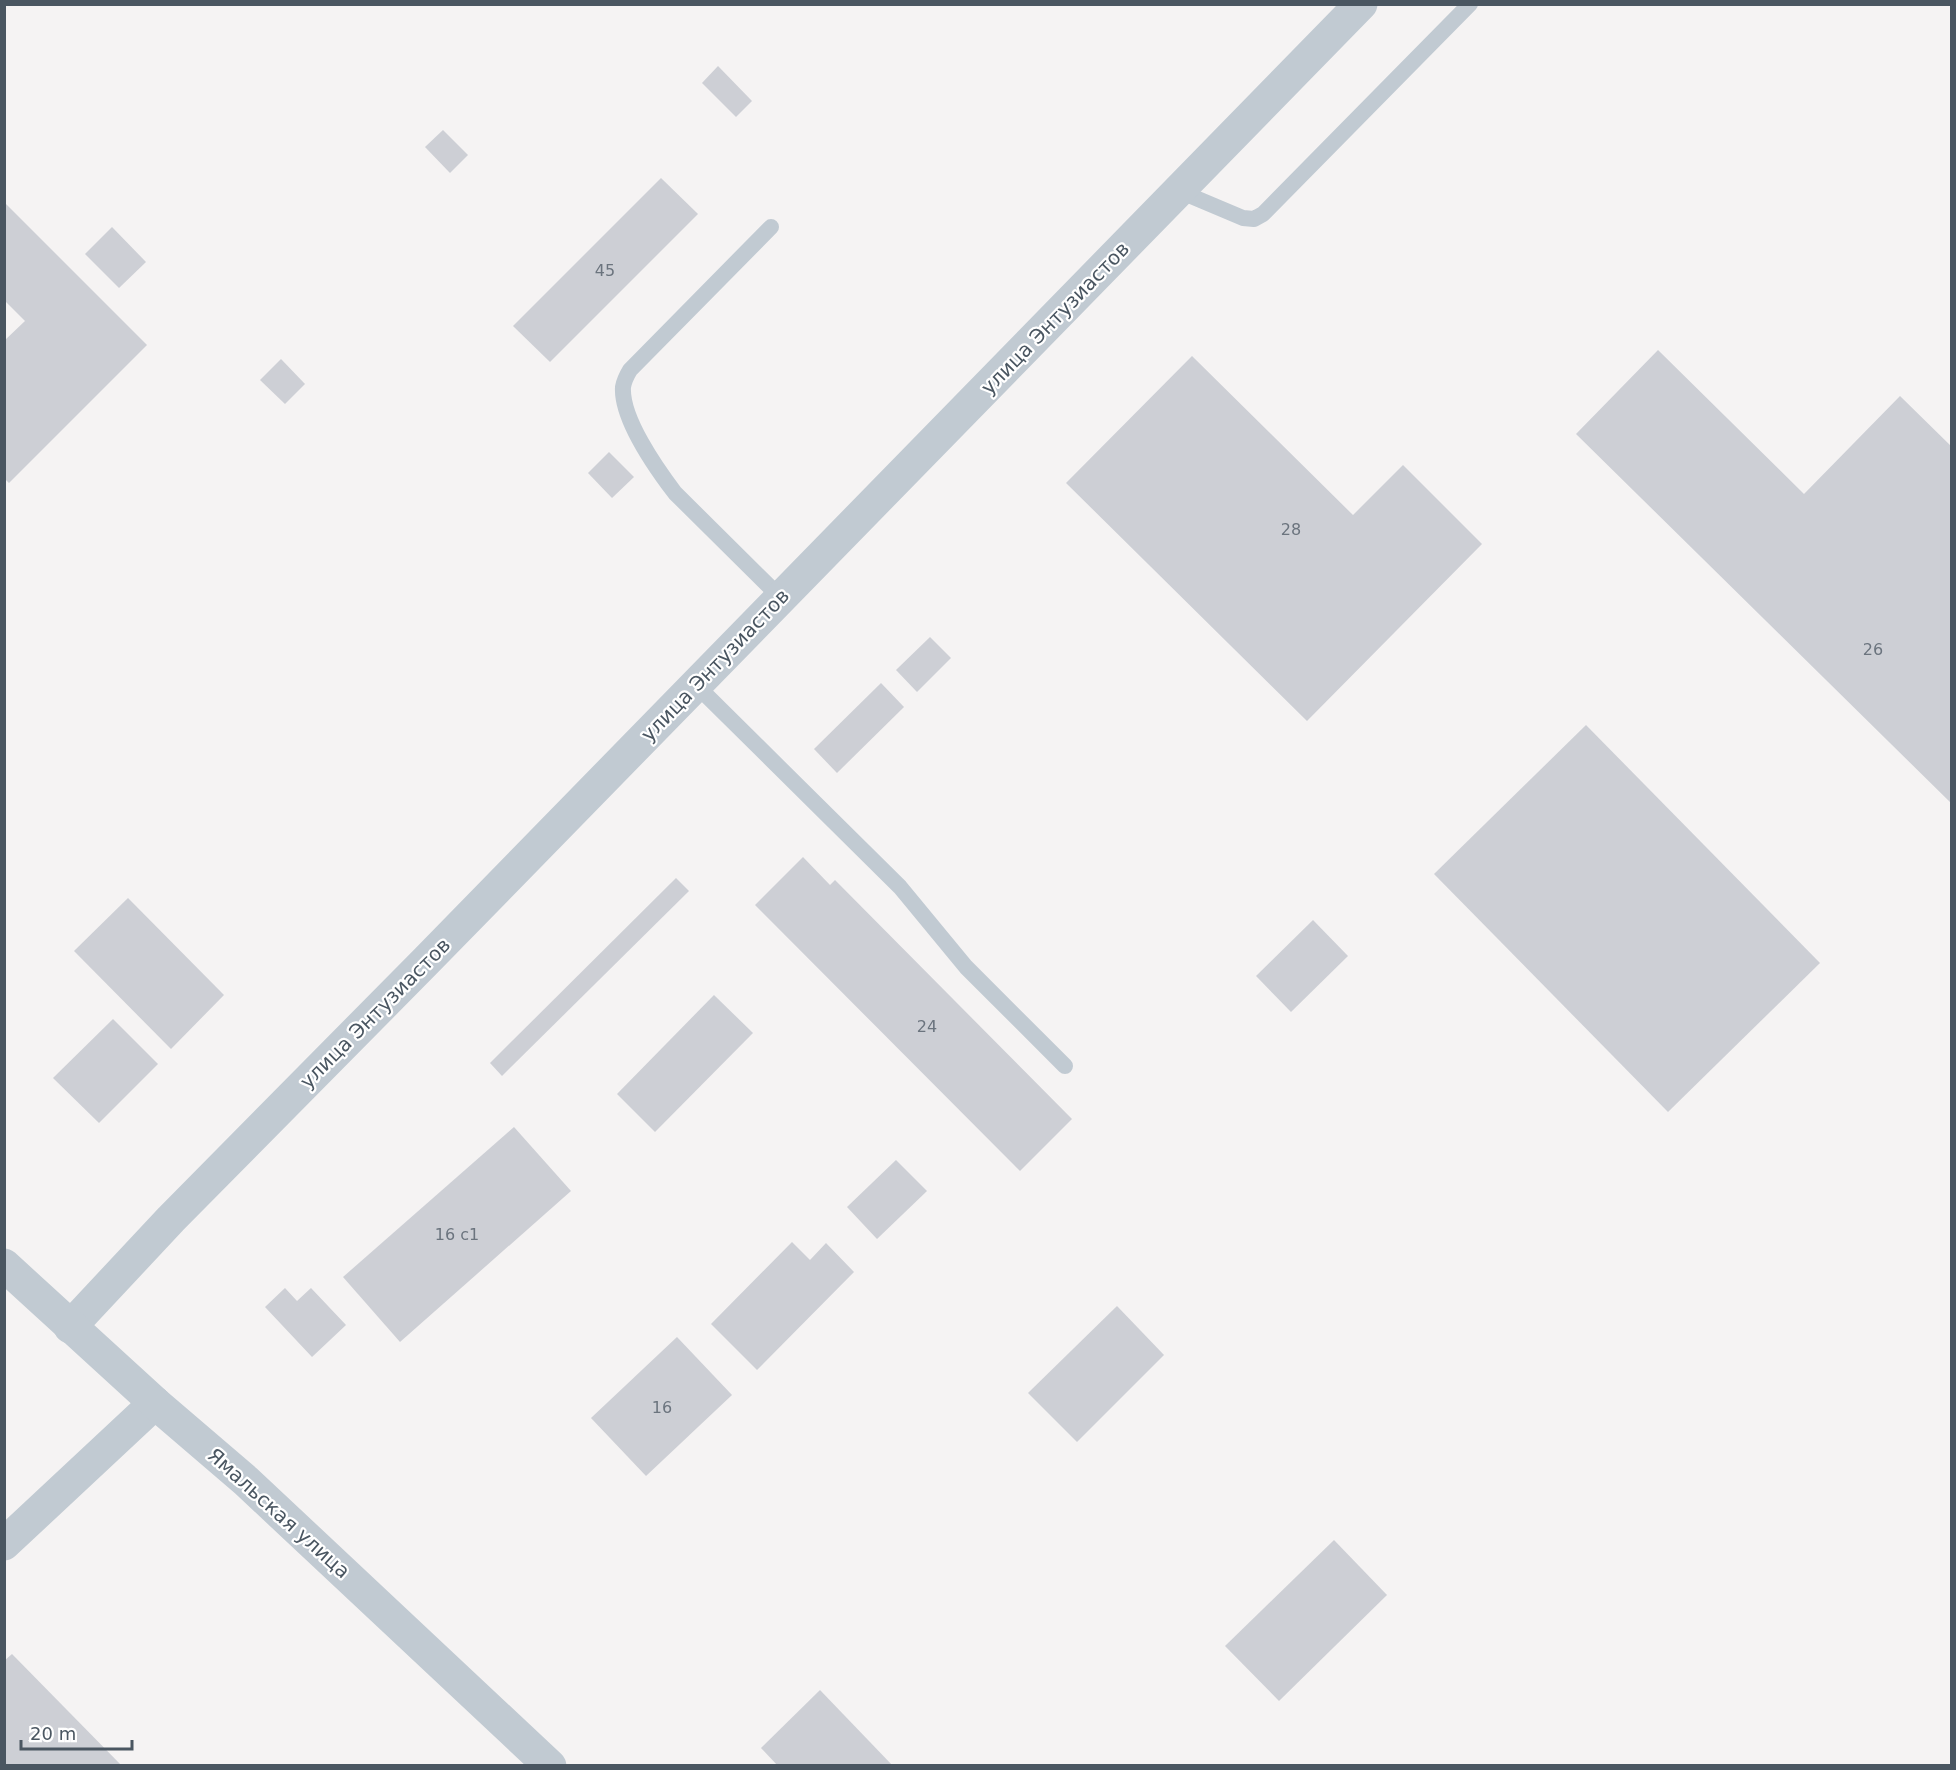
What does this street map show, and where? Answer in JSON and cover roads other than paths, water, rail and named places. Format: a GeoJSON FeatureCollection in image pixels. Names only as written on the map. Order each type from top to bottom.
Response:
{"type":"FeatureCollection","features":[{"type":"Feature","properties":{"kind":"street","name":"улица Энтузиастов"},"geometry":{"type":"LineString","coordinates":[[70,1327],[171,1219],[1361,4]]}},
{"type":"Feature","properties":{"kind":"street","name":"Ямальская улица"},"geometry":{"type":"LineString","coordinates":[[4,1265],[154,1403],[246,1481],[550,1766]]}},
{"type":"Feature","properties":{"kind":"street"},"geometry":{"type":"LineString","coordinates":[[4,1544],[154,1403]]}},
{"type":"Feature","properties":{"kind":"lane"},"geometry":{"type":"LineString","coordinates":[[1179,191],[1243,218],[1254,219],[1263,214],[1470,4]]}},
{"type":"Feature","properties":{"kind":"lane"},"geometry":{"type":"LineString","coordinates":[[771,227],[630,370],[623,385],[628,417],[661,474],[675,493],[781,598]]}},
{"type":"Feature","properties":{"kind":"lane"},"geometry":{"type":"LineString","coordinates":[[696,685],[900,887],[966,968],[1065,1066]]}}]}
